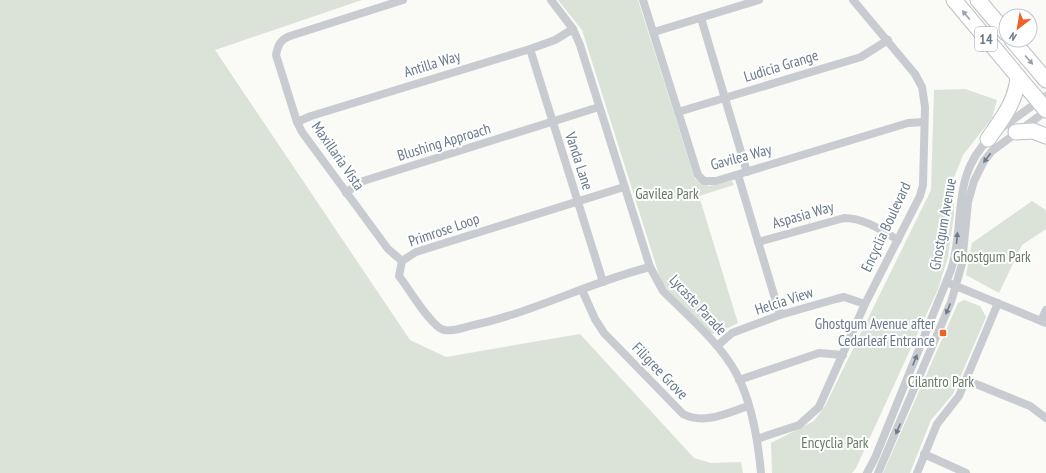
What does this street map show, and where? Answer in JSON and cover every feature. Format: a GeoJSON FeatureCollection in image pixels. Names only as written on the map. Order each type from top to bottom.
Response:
{"type":"FeatureCollection","features":[{"type":"Feature","properties":{"kind":"highway","name":"14"},"geometry":{"type":"LineString","coordinates":[[954,0],[1018,77],[1044,104]]}},
{"type":"Feature","properties":{"kind":"highway","name":"14"},"geometry":{"type":"LineString","coordinates":[[978,0],[998,24]]}},
{"type":"Feature","properties":{"kind":"highway","name":"14"},"geometry":{"type":"LineString","coordinates":[[1019,48],[1046,80]]}},
{"type":"Feature","properties":{"kind":"highway"},"geometry":{"type":"LineString","coordinates":[[988,139],[1013,103],[1017,91],[1018,77]]}},
{"type":"Feature","properties":{"kind":"highway"},"geometry":{"type":"LineString","coordinates":[[1016,132],[1032,131],[1046,136]]}},
{"type":"Feature","properties":{"kind":"street","name":"Maxillaria Vista"},"geometry":{"type":"LineString","coordinates":[[402,261],[388,249],[308,141],[297,122],[276,55],[277,46],[282,39],[404,0]]}},
{"type":"Feature","properties":{"kind":"street","name":"Lycaste Parade"},"geometry":{"type":"LineString","coordinates":[[551,0],[573,29],[580,45],[650,267],[663,291],[717,346],[739,380],[757,439],[760,473]]}},
{"type":"Feature","properties":{"kind":"street","name":"Gavilea Way"},"geometry":{"type":"LineString","coordinates":[[643,0],[698,175],[704,181],[716,181],[738,175],[908,123],[924,122]]}},
{"type":"Feature","properties":{"kind":"street"},"geometry":{"type":"LineString","coordinates":[[654,32],[759,0]]}},
{"type":"Feature","properties":{"kind":"street","name":"Encyclia Boulevard"},"geometry":{"type":"LineString","coordinates":[[757,439],[799,425],[815,411],[826,393],[865,304],[918,202],[923,185],[924,122],[926,107],[922,88],[915,74],[853,0]]}},
{"type":"Feature","properties":{"kind":"street"},"geometry":{"type":"LineString","coordinates":[[701,18],[748,172]]}},
{"type":"Feature","properties":{"kind":"street","name":"Antilla Way"},"geometry":{"type":"LineString","coordinates":[[297,122],[318,114],[555,40],[573,29]]}},
{"type":"Feature","properties":{"kind":"street","name":"Ludicia Grange"},"geometry":{"type":"LineString","coordinates":[[678,112],[861,57],[888,40]]}},
{"type":"Feature","properties":{"kind":"street","name":"Vanda Lane"},"geometry":{"type":"LineString","coordinates":[[530,48],[603,282]]}},
{"type":"Feature","properties":{"kind":"street","name":"Ghostgum Avenue"},"geometry":{"type":"LineString","coordinates":[[878,473],[951,302],[962,264],[968,202],[974,181],[984,161],[992,151],[1016,132],[1044,104]]}},
{"type":"Feature","properties":{"kind":"street","name":"Ghostgum Avenue"},"geometry":{"type":"LineString","coordinates":[[867,473],[875,458],[947,282],[956,250],[961,195],[965,174],[975,156],[988,139],[1044,104]]}},
{"type":"Feature","properties":{"kind":"street","name":"Blushing Approach"},"geometry":{"type":"LineString","coordinates":[[346,193],[360,182],[599,107]]}},
{"type":"Feature","properties":{"kind":"street"},"geometry":{"type":"LineString","coordinates":[[738,175],[780,315]]}},
{"type":"Feature","properties":{"kind":"street","name":"Primrose Loop"},"geometry":{"type":"LineString","coordinates":[[624,187],[416,252],[402,261],[400,276],[434,323],[444,330],[452,330],[489,322],[543,305],[603,282],[650,267]]}},
{"type":"Feature","properties":{"kind":"street","name":"Aspasia Way"},"geometry":{"type":"LineString","coordinates":[[758,242],[844,218],[855,218],[863,221],[898,240]]}},
{"type":"Feature","properties":{"kind":"street"},"geometry":{"type":"LineString","coordinates":[[947,282],[1043,322],[1046,310]]}},
{"type":"Feature","properties":{"kind":"street","name":"Filigree Grove"},"geometry":{"type":"LineString","coordinates":[[582,290],[595,319],[604,333],[683,414],[692,419],[702,419],[748,406]]}},
{"type":"Feature","properties":{"kind":"street","name":"Helcia View"},"geometry":{"type":"LineString","coordinates":[[717,346],[732,333],[780,315],[844,297],[865,304]]}},
{"type":"Feature","properties":{"kind":"street"},"geometry":{"type":"LineString","coordinates":[[917,473],[937,424],[959,396],[998,303]]}},
{"type":"Feature","properties":{"kind":"street"},"geometry":{"type":"LineString","coordinates":[[739,380],[819,353],[843,355]]}},
{"type":"Feature","properties":{"kind":"street"},"geometry":{"type":"LineString","coordinates":[[966,380],[1030,406],[1046,418]]}},
{"type":"Feature","properties":{"kind":"street"},"geometry":{"type":"LineString","coordinates":[[924,454],[966,473]]}},
{"type":"Feature","properties":{"kind":"green space"},"geometry":{"type":"Polygon","coordinates":[[[0,0],[362,0],[215,50],[410,340],[446,357],[580,334],[694,458],[711,463],[741,462],[743,473],[0,473],[0,0]]]}},
{"type":"Feature","properties":{"kind":"green space","name":"Gavilea Park"},"geometry":{"type":"Polygon","coordinates":[[[558,0],[638,0],[695,179],[709,186],[732,181],[734,185],[699,196],[738,323],[716,334],[709,333],[673,296],[661,281],[582,30],[558,0]]]}},
{"type":"Feature","properties":{"kind":"green space","name":"Encyclia Park"},"geometry":{"type":"Polygon","coordinates":[[[965,89],[997,100],[992,118],[963,155],[953,180],[954,214],[948,257],[938,289],[856,468],[852,473],[772,473],[771,443],[814,421],[825,406],[931,190],[934,90],[965,89]]]}},
{"type":"Feature","properties":{"kind":"green space","name":"Ghostgum Park"},"geometry":{"type":"Polygon","coordinates":[[[1032,201],[1046,210],[1046,229],[1022,245],[999,293],[966,275],[972,243],[1032,201]]]}},
{"type":"Feature","properties":{"kind":"green space","name":"Cilantro Park"},"geometry":{"type":"Polygon","coordinates":[[[964,300],[980,306],[986,317],[953,394],[931,420],[910,473],[883,473],[958,303],[964,300]]]}},
{"type":"Feature","properties":{"kind":"place","name":"Ghostgum Avenue after Cedarleaf Entrance"},"geometry":{"type":"Point","coordinates":[943,333]}}]}
